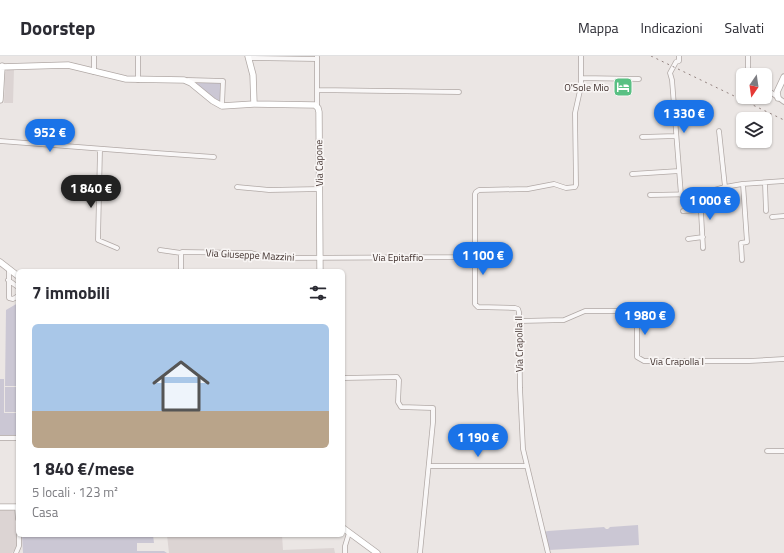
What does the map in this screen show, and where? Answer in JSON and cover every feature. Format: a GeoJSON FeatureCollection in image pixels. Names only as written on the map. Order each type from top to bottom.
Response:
{"type":"FeatureCollection","features":[{"type":"Feature","properties":{"kind":"street"},"geometry":{"type":"LineString","coordinates":[[94,56],[94,72]]}},
{"type":"Feature","properties":{"kind":"street"},"geometry":{"type":"LineString","coordinates":[[138,56],[138,80]]}},
{"type":"Feature","properties":{"kind":"street","name":"Via Crapolla II"},"geometry":{"type":"LineString","coordinates":[[548,553],[522,442],[519,312],[518,309],[515,308],[476,306],[475,194],[477,190],[528,189],[554,184],[566,188],[573,188],[576,186],[575,114],[582,78],[581,56]]}},
{"type":"Feature","properties":{"kind":"street"},"geometry":{"type":"LineString","coordinates":[[679,56],[679,61],[676,62],[670,73],[672,76],[681,195]]}},
{"type":"Feature","properties":{"kind":"street"},"geometry":{"type":"LineString","coordinates":[[748,56],[748,68]]}},
{"type":"Feature","properties":{"kind":"street"},"geometry":{"type":"LineString","coordinates":[[254,104],[253,75],[249,57],[317,57]]}},
{"type":"Feature","properties":{"kind":"street","name":"Via Capone"},"geometry":{"type":"LineString","coordinates":[[317,57],[317,106],[319,112],[320,269]]}},
{"type":"Feature","properties":{"kind":"street"},"geometry":{"type":"LineString","coordinates":[[0,100],[1,66],[68,65],[122,79],[223,81],[222,106]]}},
{"type":"Feature","properties":{"kind":"street"},"geometry":{"type":"LineString","coordinates":[[778,98],[777,92],[784,77]]}},
{"type":"Feature","properties":{"kind":"street"},"geometry":{"type":"LineString","coordinates":[[582,78],[640,79]]}},
{"type":"Feature","properties":{"kind":"street"},"geometry":{"type":"LineString","coordinates":[[184,80],[191,83],[216,104],[222,106],[254,104],[311,104],[317,106]]}},
{"type":"Feature","properties":{"kind":"street"},"geometry":{"type":"LineString","coordinates":[[318,90],[459,92]]}},
{"type":"Feature","properties":{"kind":"street"},"geometry":{"type":"LineString","coordinates":[[772,93],[784,102]]}},
{"type":"Feature","properties":{"kind":"street"},"geometry":{"type":"LineString","coordinates":[[719,130],[725,187]]}},
{"type":"Feature","properties":{"kind":"street"},"geometry":{"type":"LineString","coordinates":[[642,137],[676,136]]}},
{"type":"Feature","properties":{"kind":"street"},"geometry":{"type":"LineString","coordinates":[[0,141],[214,156]]}},
{"type":"Feature","properties":{"kind":"street"},"geometry":{"type":"LineString","coordinates":[[100,149],[98,240],[117,248]]}},
{"type":"Feature","properties":{"kind":"street"},"geometry":{"type":"LineString","coordinates":[[632,174],[679,171]]}},
{"type":"Feature","properties":{"kind":"street"},"geometry":{"type":"LineString","coordinates":[[650,195],[700,194],[743,184],[784,181]]}},
{"type":"Feature","properties":{"kind":"street"},"geometry":{"type":"LineString","coordinates":[[765,183],[766,211]]}},
{"type":"Feature","properties":{"kind":"street"},"geometry":{"type":"LineString","coordinates":[[742,260],[741,243],[747,242],[743,184]]}},
{"type":"Feature","properties":{"kind":"street"},"geometry":{"type":"LineString","coordinates":[[237,188],[269,190],[320,189]]}},
{"type":"Feature","properties":{"kind":"street"},"geometry":{"type":"LineString","coordinates":[[700,194],[703,248]]}},
{"type":"Feature","properties":{"kind":"street"},"geometry":{"type":"LineString","coordinates":[[683,211],[701,210]]}},
{"type":"Feature","properties":{"kind":"street"},"geometry":{"type":"LineString","coordinates":[[772,217],[784,216]]}},
{"type":"Feature","properties":{"kind":"street"},"geometry":{"type":"LineString","coordinates":[[688,239],[703,238]]}},
{"type":"Feature","properties":{"kind":"street","name":"Via Giuseppe Mazzini"},"geometry":{"type":"LineString","coordinates":[[160,250],[181,253],[251,254],[265,257],[320,257]]}},
{"type":"Feature","properties":{"kind":"street"},"geometry":{"type":"LineString","coordinates":[[181,253],[181,269]]}},
{"type":"Feature","properties":{"kind":"street","name":"Via Epitaffio"},"geometry":{"type":"LineString","coordinates":[[320,257],[476,257]]}},
{"type":"Feature","properties":{"kind":"street"},"geometry":{"type":"LineString","coordinates":[[0,262],[16,274]]}},
{"type":"Feature","properties":{"kind":"street"},"geometry":{"type":"LineString","coordinates":[[9,269],[8,280],[10,299],[16,297]]}},
{"type":"Feature","properties":{"kind":"street"},"geometry":{"type":"LineString","coordinates":[[8,280],[16,286]]}},
{"type":"Feature","properties":{"kind":"street","name":"Via Crapolla I"},"geometry":{"type":"LineString","coordinates":[[520,321],[561,320],[585,312],[632,310],[637,315],[638,357],[644,361],[784,359]]}},
{"type":"Feature","properties":{"kind":"street"},"geometry":{"type":"LineString","coordinates":[[345,378],[397,377],[399,380],[398,402],[401,407],[433,408],[420,553]]}},
{"type":"Feature","properties":{"kind":"street"},"geometry":{"type":"LineString","coordinates":[[0,438],[16,438]]}},
{"type":"Feature","properties":{"kind":"street"},"geometry":{"type":"LineString","coordinates":[[768,451],[784,451]]}},
{"type":"Feature","properties":{"kind":"street"},"geometry":{"type":"LineString","coordinates":[[429,466],[527,466]]}},
{"type":"Feature","properties":{"kind":"street"},"geometry":{"type":"LineString","coordinates":[[0,506],[16,507]]}},
{"type":"Feature","properties":{"kind":"street"},"geometry":{"type":"LineString","coordinates":[[345,530],[377,553]]}},
{"type":"Feature","properties":{"kind":"street"},"geometry":{"type":"LineString","coordinates":[[345,553],[345,546],[349,533]]}},
{"type":"Feature","properties":{"kind":"street"},"geometry":{"type":"LineString","coordinates":[[16,553],[19,546],[19,537]]}},
{"type":"Feature","properties":{"kind":"shaded area"},"geometry":{"type":"Polygon","coordinates":[[[8,69],[14,69],[13,103],[4,103],[5,72],[8,69]]]}},
{"type":"Feature","properties":{"kind":"shaded area"},"geometry":{"type":"Polygon","coordinates":[[[194,82],[222,82],[221,103],[217,101],[194,82]]]}},
{"type":"Feature","properties":{"kind":"shaded area"},"geometry":{"type":"Polygon","coordinates":[[[16,304],[16,386],[5,386],[6,310],[16,304]]]}},
{"type":"Feature","properties":{"kind":"shaded area"},"geometry":{"type":"Polygon","coordinates":[[[0,379],[4,379],[4,413],[16,413],[16,435],[0,435],[0,379]]]}},
{"type":"Feature","properties":{"kind":"shaded area"},"geometry":{"type":"Polygon","coordinates":[[[5,387],[16,387],[16,412],[5,412],[5,387]]]}},
{"type":"Feature","properties":{"kind":"shaded area"},"geometry":{"type":"Polygon","coordinates":[[[0,509],[12,510],[15,511],[17,547],[12,553],[0,553],[0,509]]]}},
{"type":"Feature","properties":{"kind":"shaded area"},"geometry":{"type":"Polygon","coordinates":[[[638,525],[639,545],[549,550],[544,532],[604,527],[608,529],[610,527],[638,525]]]}},
{"type":"Feature","properties":{"kind":"shaded area"},"geometry":{"type":"Polygon","coordinates":[[[22,537],[153,537],[154,543],[137,543],[137,551],[164,551],[167,553],[23,553],[22,537]]]}},
{"type":"Feature","properties":{"kind":"shaded area"},"geometry":{"type":"Polygon","coordinates":[[[167,537],[282,537],[283,550],[334,548],[335,553],[169,553],[167,537]]]}},
{"type":"Feature","properties":{"kind":"railway"},"geometry":{"type":"LineString","coordinates":[[651,56],[784,120]]}},
{"type":"Feature","properties":{"kind":"place","name":"O'Sole Mio"},"geometry":{"type":"Point","coordinates":[623,87]}}]}
